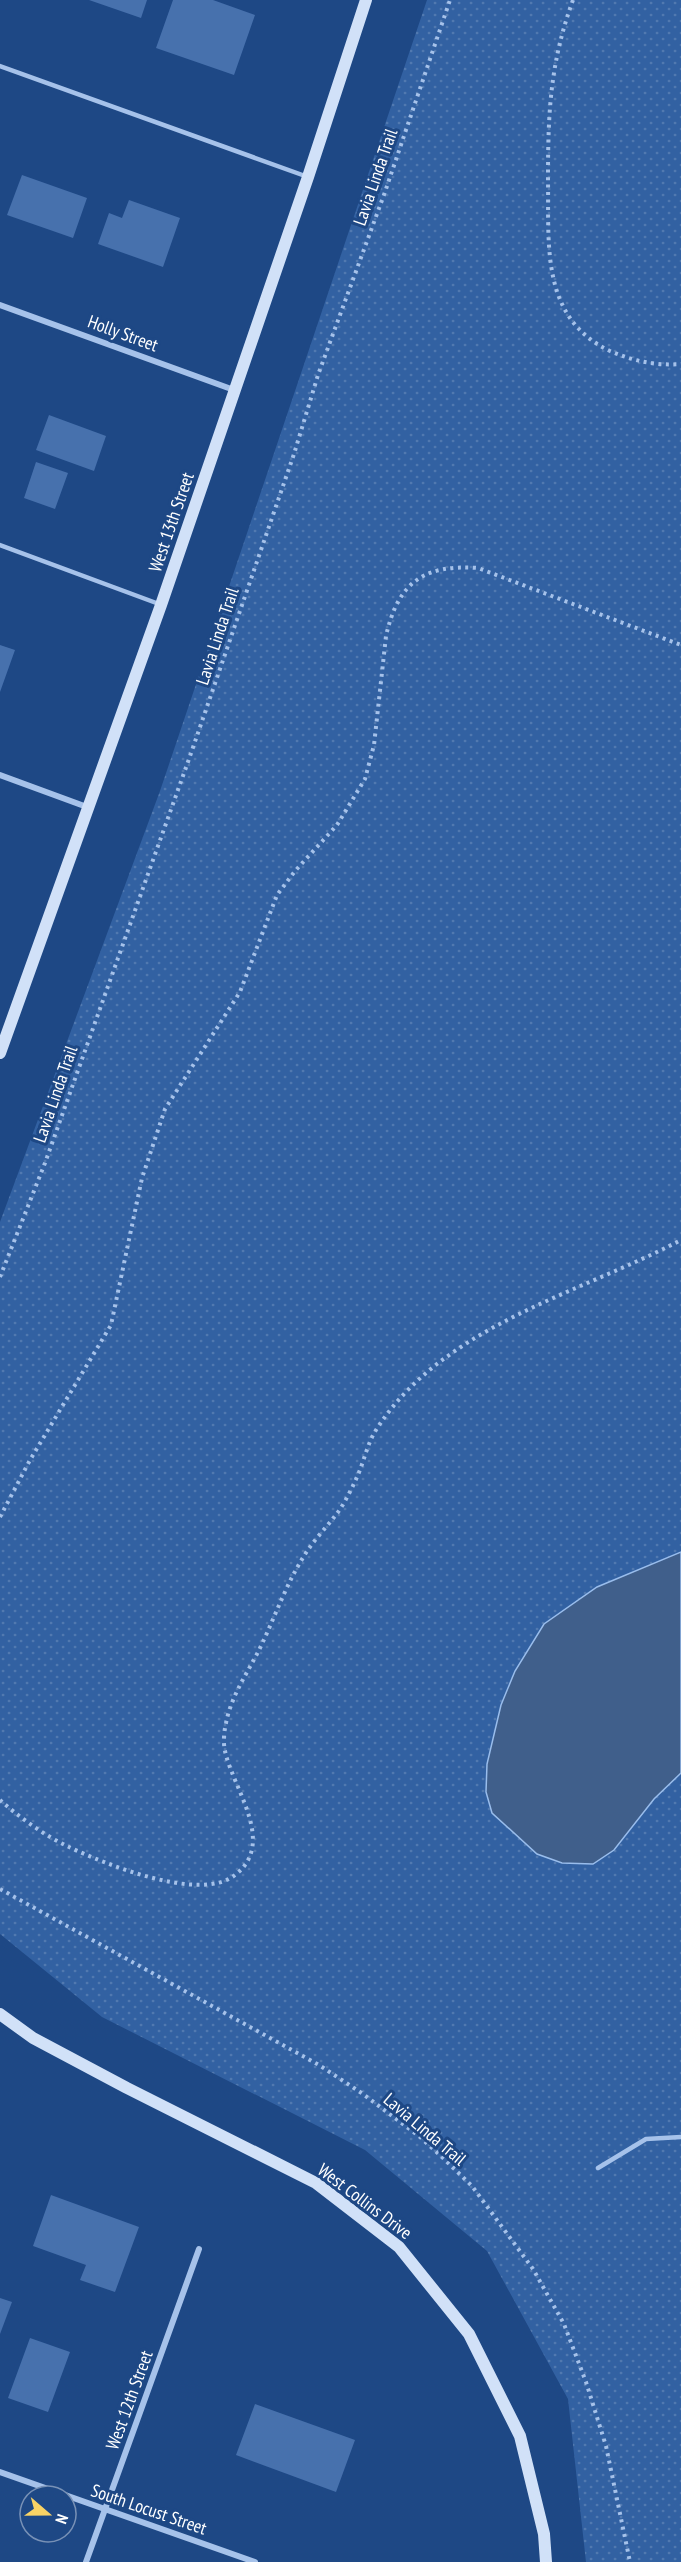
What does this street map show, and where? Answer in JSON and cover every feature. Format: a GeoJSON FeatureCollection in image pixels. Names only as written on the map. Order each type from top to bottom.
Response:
{"type":"FeatureCollection","features":[{"type":"Feature","properties":{"kind":"main road","name":"West 13th Street"},"geometry":{"type":"LineString","coordinates":[[0,1053],[2,1039],[161,605],[308,177],[366,0]]}},
{"type":"Feature","properties":{"kind":"main road","name":"West Collins Drive"},"geometry":{"type":"LineString","coordinates":[[0,2014],[33,2038],[316,2183],[399,2247],[469,2334],[520,2436],[544,2534],[546,2562]]}},
{"type":"Feature","properties":{"kind":"street","name":"Holly Street"},"geometry":{"type":"LineString","coordinates":[[0,305],[235,390]]}},
{"type":"Feature","properties":{"kind":"street"},"geometry":{"type":"LineString","coordinates":[[0,775],[87,807]]}},
{"type":"Feature","properties":{"kind":"street","name":"West 12th Street"},"geometry":{"type":"LineString","coordinates":[[86,2562],[199,2249]]}},
{"type":"Feature","properties":{"kind":"street","name":"South Locust Street"},"geometry":{"type":"LineString","coordinates":[[0,2472],[255,2562]]}},
{"type":"Feature","properties":{"kind":"lane"},"geometry":{"type":"LineString","coordinates":[[0,66],[308,177]]}},
{"type":"Feature","properties":{"kind":"lane"},"geometry":{"type":"LineString","coordinates":[[0,545],[161,605]]}},
{"type":"Feature","properties":{"kind":"lane"},"geometry":{"type":"LineString","coordinates":[[598,2168],[646,2139],[681,2137]]}},
{"type":"Feature","properties":{"kind":"path","name":"Lavia Linda Trail"},"geometry":{"type":"LineString","coordinates":[[0,1277],[45,1163],[189,759],[285,480],[327,349],[385,192],[450,0]]}},
{"type":"Feature","properties":{"kind":"path"},"geometry":{"type":"LineString","coordinates":[[573,0],[559,41],[549,106],[548,225],[552,276],[557,293],[572,321],[597,345],[638,361],[658,365],[681,364]]}},
{"type":"Feature","properties":{"kind":"path"},"geometry":{"type":"LineString","coordinates":[[0,1516],[30,1460],[111,1325],[142,1178],[165,1109],[240,992],[277,895],[295,871],[337,825],[365,778],[376,735],[389,621],[403,592],[416,579],[433,570],[452,567],[478,568],[681,645]]}},
{"type":"Feature","properties":{"kind":"path"},"geometry":{"type":"LineString","coordinates":[[0,1800],[28,1822],[68,1846],[142,1875],[206,1885],[222,1882],[234,1876],[247,1863],[252,1850],[252,1834],[249,1816],[224,1749],[231,1700],[258,1651],[296,1569],[334,1517],[351,1489],[376,1430],[408,1390],[440,1361],[459,1348],[535,1306],[640,1262],[681,1240]]}},
{"type":"Feature","properties":{"kind":"path","name":"Lavia Linda Trail"},"geometry":{"type":"LineString","coordinates":[[0,1889],[319,2065],[420,2136],[472,2186],[523,2253],[570,2337],[606,2446],[630,2562]]}},
{"type":"Feature","properties":{"kind":"shaded area"},"geometry":{"type":"Polygon","coordinates":[[[427,0],[681,0],[681,2562],[586,2562],[568,2399],[487,2251],[365,2150],[102,2017],[0,1934],[0,1222],[160,791],[427,0]]]}},
{"type":"Feature","properties":{"kind":"shaded area"},"geometry":{"type":"Polygon","coordinates":[[[681,1552],[681,1773],[654,1799],[614,1850],[593,1864],[562,1863],[537,1854],[492,1813],[486,1792],[487,1764],[501,1705],[515,1671],[544,1624],[597,1587],[681,1552]]]}},
{"type":"Feature","properties":{"kind":"building"},"geometry":{"type":"Polygon","coordinates":[[[89,0],[147,0],[141,18],[89,0]]]}},
{"type":"Feature","properties":{"kind":"building"},"geometry":{"type":"Polygon","coordinates":[[[173,0],[213,0],[255,15],[234,75],[156,48],[173,0]]]}},
{"type":"Feature","properties":{"kind":"building"},"geometry":{"type":"Polygon","coordinates":[[[22,175],[87,198],[73,238],[7,215],[22,175]]]}},
{"type":"Feature","properties":{"kind":"building"},"geometry":{"type":"Polygon","coordinates":[[[129,200],[180,218],[163,267],[98,244],[109,213],[122,218],[129,200]]]}},
{"type":"Feature","properties":{"kind":"building"},"geometry":{"type":"Polygon","coordinates":[[[49,415],[106,436],[94,471],[36,450],[49,415]]]}},
{"type":"Feature","properties":{"kind":"building"},"geometry":{"type":"Polygon","coordinates":[[[36,462],[68,473],[55,509],[24,498],[36,462]]]}},
{"type":"Feature","properties":{"kind":"building"},"geometry":{"type":"Polygon","coordinates":[[[0,645],[15,650],[0,692],[0,645]]]}},
{"type":"Feature","properties":{"kind":"building"},"geometry":{"type":"Polygon","coordinates":[[[51,2195],[139,2227],[115,2292],[80,2280],[86,2265],[33,2246],[51,2195]]]}},
{"type":"Feature","properties":{"kind":"building"},"geometry":{"type":"Polygon","coordinates":[[[0,2298],[12,2302],[0,2334],[0,2298]]]}},
{"type":"Feature","properties":{"kind":"building"},"geometry":{"type":"Polygon","coordinates":[[[30,2338],[70,2352],[48,2412],[8,2398],[30,2338]]]}},
{"type":"Feature","properties":{"kind":"building"},"geometry":{"type":"Polygon","coordinates":[[[255,2404],[355,2440],[336,2492],[236,2455],[255,2404]]]}}]}
